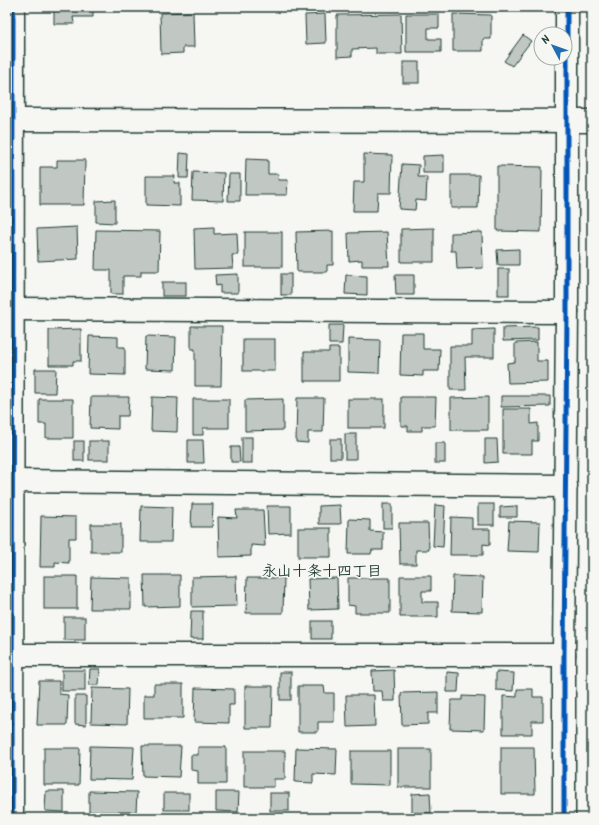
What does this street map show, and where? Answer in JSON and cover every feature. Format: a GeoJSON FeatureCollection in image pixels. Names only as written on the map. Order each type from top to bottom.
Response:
{"type":"FeatureCollection","features":[{"type":"Feature","properties":{"kind":"street"},"geometry":{"type":"LineString","coordinates":[[12,818],[10,655],[10,120],[13,7]]}},
{"type":"Feature","properties":{"kind":"street"},"geometry":{"type":"LineString","coordinates":[[564,818],[567,7]]}},
{"type":"Feature","properties":{"kind":"street"},"geometry":{"type":"LineString","coordinates":[[10,120],[592,121]]}},
{"type":"Feature","properties":{"kind":"street"},"geometry":{"type":"LineString","coordinates":[[10,309],[567,312]]}},
{"type":"Feature","properties":{"kind":"street"},"geometry":{"type":"LineString","coordinates":[[10,481],[566,486]]}},
{"type":"Feature","properties":{"kind":"street"},"geometry":{"type":"LineString","coordinates":[[10,655],[564,655]]}},
{"type":"Feature","properties":{"kind":"building"},"geometry":{"type":"Polygon","coordinates":[[[54,7],[93,7],[93,17],[73,17],[74,24],[54,24],[54,7]]]}},
{"type":"Feature","properties":{"kind":"building"},"geometry":{"type":"Polygon","coordinates":[[[193,12],[194,47],[183,47],[183,53],[161,54],[160,13],[193,12]]]}},
{"type":"Feature","properties":{"kind":"building"},"geometry":{"type":"Polygon","coordinates":[[[325,14],[326,43],[306,44],[305,15],[325,14]]]}},
{"type":"Feature","properties":{"kind":"building"},"geometry":{"type":"Polygon","coordinates":[[[401,14],[402,54],[376,54],[376,48],[352,49],[352,56],[337,57],[337,15],[401,14]]]}},
{"type":"Feature","properties":{"kind":"building"},"geometry":{"type":"Polygon","coordinates":[[[406,14],[439,14],[439,28],[428,28],[428,39],[441,39],[441,52],[406,52],[406,14]]]}},
{"type":"Feature","properties":{"kind":"building"},"geometry":{"type":"Polygon","coordinates":[[[453,14],[491,15],[491,39],[483,39],[483,51],[453,51],[453,14]]]}},
{"type":"Feature","properties":{"kind":"building"},"geometry":{"type":"Polygon","coordinates":[[[523,35],[531,41],[512,66],[504,61],[523,35]]]}},
{"type":"Feature","properties":{"kind":"building"},"geometry":{"type":"Polygon","coordinates":[[[403,62],[419,62],[419,83],[403,83],[403,62]]]}},
{"type":"Feature","properties":{"kind":"building"},"geometry":{"type":"Polygon","coordinates":[[[180,153],[189,154],[188,178],[179,178],[180,153]]]}},
{"type":"Feature","properties":{"kind":"building"},"geometry":{"type":"Polygon","coordinates":[[[364,154],[392,155],[391,193],[378,193],[377,211],[353,211],[354,182],[364,182],[364,154]]]}},
{"type":"Feature","properties":{"kind":"building"},"geometry":{"type":"Polygon","coordinates":[[[444,155],[444,173],[423,173],[423,156],[444,155]]]}},
{"type":"Feature","properties":{"kind":"building"},"geometry":{"type":"Polygon","coordinates":[[[246,159],[268,160],[268,174],[279,174],[278,180],[288,180],[287,195],[245,195],[246,159]]]}},
{"type":"Feature","properties":{"kind":"building"},"geometry":{"type":"Polygon","coordinates":[[[57,160],[85,160],[84,205],[40,205],[40,167],[57,167],[57,160]]]}},
{"type":"Feature","properties":{"kind":"building"},"geometry":{"type":"Polygon","coordinates":[[[402,164],[419,165],[418,177],[427,177],[426,201],[416,200],[415,210],[399,209],[402,164]]]}},
{"type":"Feature","properties":{"kind":"building"},"geometry":{"type":"Polygon","coordinates":[[[497,166],[542,167],[541,232],[497,231],[497,166]]]}},
{"type":"Feature","properties":{"kind":"building"},"geometry":{"type":"Polygon","coordinates":[[[193,172],[224,173],[223,201],[192,200],[193,172]]]}},
{"type":"Feature","properties":{"kind":"building"},"geometry":{"type":"Polygon","coordinates":[[[229,174],[240,174],[240,201],[228,201],[229,174]]]}},
{"type":"Feature","properties":{"kind":"building"},"geometry":{"type":"Polygon","coordinates":[[[451,175],[479,175],[478,208],[451,208],[451,175]]]}},
{"type":"Feature","properties":{"kind":"building"},"geometry":{"type":"Polygon","coordinates":[[[146,176],[175,176],[174,183],[180,183],[180,206],[146,205],[146,176]]]}},
{"type":"Feature","properties":{"kind":"building"},"geometry":{"type":"Polygon","coordinates":[[[115,200],[115,223],[96,222],[96,201],[115,200]]]}},
{"type":"Feature","properties":{"kind":"building"},"geometry":{"type":"Polygon","coordinates":[[[77,227],[78,259],[38,261],[37,229],[77,227]]]}},
{"type":"Feature","properties":{"kind":"building"},"geometry":{"type":"Polygon","coordinates":[[[214,227],[214,234],[237,233],[238,255],[232,255],[233,268],[195,269],[194,228],[214,227]]]}},
{"type":"Feature","properties":{"kind":"building"},"geometry":{"type":"Polygon","coordinates":[[[434,228],[434,262],[401,262],[401,229],[434,228]]]}},
{"type":"Feature","properties":{"kind":"building"},"geometry":{"type":"Polygon","coordinates":[[[96,230],[160,231],[159,271],[141,271],[141,276],[123,276],[123,294],[111,294],[111,270],[95,270],[96,230]]]}},
{"type":"Feature","properties":{"kind":"building"},"geometry":{"type":"Polygon","coordinates":[[[333,231],[333,265],[327,265],[327,272],[297,272],[296,232],[333,231]]]}},
{"type":"Feature","properties":{"kind":"building"},"geometry":{"type":"Polygon","coordinates":[[[245,232],[282,232],[282,267],[245,267],[245,232]]]}},
{"type":"Feature","properties":{"kind":"building"},"geometry":{"type":"Polygon","coordinates":[[[387,232],[389,266],[362,266],[362,260],[349,261],[348,233],[387,232]]]}},
{"type":"Feature","properties":{"kind":"building"},"geometry":{"type":"Polygon","coordinates":[[[482,232],[483,268],[457,269],[456,251],[451,251],[451,233],[482,232]]]}},
{"type":"Feature","properties":{"kind":"building"},"geometry":{"type":"Polygon","coordinates":[[[519,249],[519,265],[498,265],[497,250],[519,249]]]}},
{"type":"Feature","properties":{"kind":"building"},"geometry":{"type":"Polygon","coordinates":[[[498,269],[509,269],[509,295],[498,295],[498,269]]]}},
{"type":"Feature","properties":{"kind":"building"},"geometry":{"type":"Polygon","coordinates":[[[238,274],[238,293],[220,293],[220,285],[216,286],[215,275],[238,274]]]}},
{"type":"Feature","properties":{"kind":"building"},"geometry":{"type":"Polygon","coordinates":[[[281,274],[291,274],[291,295],[281,295],[281,274]]]}},
{"type":"Feature","properties":{"kind":"building"},"geometry":{"type":"Polygon","coordinates":[[[346,275],[367,276],[367,295],[345,294],[346,275]]]}},
{"type":"Feature","properties":{"kind":"building"},"geometry":{"type":"Polygon","coordinates":[[[395,275],[414,275],[414,295],[396,295],[395,275]]]}},
{"type":"Feature","properties":{"kind":"building"},"geometry":{"type":"Polygon","coordinates":[[[162,282],[186,282],[186,296],[162,296],[162,282]]]}},
{"type":"Feature","properties":{"kind":"building"},"geometry":{"type":"Polygon","coordinates":[[[329,325],[343,325],[342,344],[329,344],[329,325]]]}},
{"type":"Feature","properties":{"kind":"building"},"geometry":{"type":"Polygon","coordinates":[[[191,326],[222,326],[221,386],[195,386],[195,349],[191,349],[191,326]]]}},
{"type":"Feature","properties":{"kind":"building"},"geometry":{"type":"Polygon","coordinates":[[[538,327],[538,340],[503,341],[503,328],[538,327]]]}},
{"type":"Feature","properties":{"kind":"building"},"geometry":{"type":"Polygon","coordinates":[[[81,329],[81,361],[73,361],[73,365],[49,365],[49,330],[81,329]]]}},
{"type":"Feature","properties":{"kind":"building"},"geometry":{"type":"Polygon","coordinates":[[[494,329],[494,357],[465,357],[466,390],[450,390],[450,346],[472,346],[472,330],[494,329]]]}},
{"type":"Feature","properties":{"kind":"building"},"geometry":{"type":"Polygon","coordinates":[[[401,333],[423,333],[423,349],[440,349],[439,371],[423,371],[423,376],[400,375],[401,333]]]}},
{"type":"Feature","properties":{"kind":"building"},"geometry":{"type":"Polygon","coordinates":[[[89,336],[118,337],[118,347],[125,347],[125,375],[88,374],[89,336]]]}},
{"type":"Feature","properties":{"kind":"building"},"geometry":{"type":"Polygon","coordinates":[[[146,336],[176,337],[175,370],[145,369],[146,336]]]}},
{"type":"Feature","properties":{"kind":"building"},"geometry":{"type":"Polygon","coordinates":[[[243,339],[275,339],[275,371],[243,371],[243,339]]]}},
{"type":"Feature","properties":{"kind":"building"},"geometry":{"type":"Polygon","coordinates":[[[348,339],[380,340],[379,373],[348,372],[348,339]]]}},
{"type":"Feature","properties":{"kind":"building"},"geometry":{"type":"Polygon","coordinates":[[[537,342],[537,361],[548,361],[548,382],[508,383],[507,363],[515,362],[515,343],[537,342]]]}},
{"type":"Feature","properties":{"kind":"building"},"geometry":{"type":"Polygon","coordinates":[[[329,348],[339,348],[339,381],[304,381],[304,352],[329,352],[329,348]]]}},
{"type":"Feature","properties":{"kind":"building"},"geometry":{"type":"Polygon","coordinates":[[[35,369],[56,369],[55,393],[35,393],[35,369]]]}},
{"type":"Feature","properties":{"kind":"building"},"geometry":{"type":"Polygon","coordinates":[[[501,396],[550,396],[550,406],[501,407],[501,396]]]}},
{"type":"Feature","properties":{"kind":"building"},"geometry":{"type":"Polygon","coordinates":[[[91,397],[129,397],[128,416],[118,416],[118,429],[90,428],[91,397]]]}},
{"type":"Feature","properties":{"kind":"building"},"geometry":{"type":"Polygon","coordinates":[[[152,397],[178,398],[177,432],[151,431],[152,397]]]}},
{"type":"Feature","properties":{"kind":"building"},"geometry":{"type":"Polygon","coordinates":[[[401,397],[436,397],[435,426],[422,426],[422,431],[408,431],[408,426],[401,426],[401,397]]]}},
{"type":"Feature","properties":{"kind":"building"},"geometry":{"type":"Polygon","coordinates":[[[488,397],[488,430],[451,430],[451,398],[488,397]]]}},
{"type":"Feature","properties":{"kind":"building"},"geometry":{"type":"Polygon","coordinates":[[[297,398],[324,398],[323,432],[308,432],[308,443],[296,442],[297,398]]]}},
{"type":"Feature","properties":{"kind":"building"},"geometry":{"type":"Polygon","coordinates":[[[39,399],[73,399],[73,438],[46,438],[46,424],[39,424],[39,399]]]}},
{"type":"Feature","properties":{"kind":"building"},"geometry":{"type":"Polygon","coordinates":[[[193,399],[229,399],[229,428],[203,428],[203,435],[193,435],[193,399]]]}},
{"type":"Feature","properties":{"kind":"building"},"geometry":{"type":"Polygon","coordinates":[[[283,399],[283,430],[245,431],[245,400],[283,399]]]}},
{"type":"Feature","properties":{"kind":"building"},"geometry":{"type":"Polygon","coordinates":[[[348,399],[384,399],[384,428],[348,428],[348,399]]]}},
{"type":"Feature","properties":{"kind":"building"},"geometry":{"type":"Polygon","coordinates":[[[503,409],[531,409],[531,424],[538,423],[538,441],[532,441],[532,454],[503,454],[503,409]]]}},
{"type":"Feature","properties":{"kind":"building"},"geometry":{"type":"Polygon","coordinates":[[[345,434],[356,434],[356,459],[345,459],[345,434]]]}},
{"type":"Feature","properties":{"kind":"building"},"geometry":{"type":"Polygon","coordinates":[[[242,437],[252,437],[252,463],[242,463],[242,437]]]}},
{"type":"Feature","properties":{"kind":"building"},"geometry":{"type":"Polygon","coordinates":[[[330,439],[341,439],[341,458],[330,458],[330,439]]]}},
{"type":"Feature","properties":{"kind":"building"},"geometry":{"type":"Polygon","coordinates":[[[485,439],[497,439],[498,462],[485,463],[485,439]]]}},
{"type":"Feature","properties":{"kind":"building"},"geometry":{"type":"Polygon","coordinates":[[[188,440],[203,440],[204,463],[188,463],[188,440]]]}},
{"type":"Feature","properties":{"kind":"building"},"geometry":{"type":"Polygon","coordinates":[[[74,441],[84,441],[84,461],[74,461],[74,441]]]}},
{"type":"Feature","properties":{"kind":"building"},"geometry":{"type":"Polygon","coordinates":[[[89,441],[109,441],[109,460],[89,460],[89,441]]]}},
{"type":"Feature","properties":{"kind":"building"},"geometry":{"type":"Polygon","coordinates":[[[435,443],[445,443],[445,463],[435,463],[435,443]]]}},
{"type":"Feature","properties":{"kind":"building"},"geometry":{"type":"Polygon","coordinates":[[[231,447],[239,447],[240,462],[231,462],[231,447]]]}},
{"type":"Feature","properties":{"kind":"building"},"geometry":{"type":"Polygon","coordinates":[[[192,504],[213,504],[212,527],[191,527],[192,504]]]}},
{"type":"Feature","properties":{"kind":"building"},"geometry":{"type":"Polygon","coordinates":[[[383,504],[392,504],[392,528],[383,528],[383,504]]]}},
{"type":"Feature","properties":{"kind":"building"},"geometry":{"type":"Polygon","coordinates":[[[478,504],[494,504],[494,525],[478,525],[478,504]]]}},
{"type":"Feature","properties":{"kind":"building"},"geometry":{"type":"Polygon","coordinates":[[[340,505],[341,524],[319,524],[319,506],[340,505]]]}},
{"type":"Feature","properties":{"kind":"building"},"geometry":{"type":"Polygon","coordinates":[[[435,505],[445,506],[443,547],[433,546],[435,505]]]}},
{"type":"Feature","properties":{"kind":"building"},"geometry":{"type":"Polygon","coordinates":[[[141,506],[172,507],[171,542],[140,542],[141,506]]]}},
{"type":"Feature","properties":{"kind":"building"},"geometry":{"type":"Polygon","coordinates":[[[267,506],[291,506],[291,533],[268,534],[267,506]]]}},
{"type":"Feature","properties":{"kind":"building"},"geometry":{"type":"Polygon","coordinates":[[[517,506],[517,517],[500,517],[500,507],[517,506]]]}},
{"type":"Feature","properties":{"kind":"building"},"geometry":{"type":"Polygon","coordinates":[[[236,510],[263,510],[265,546],[251,545],[251,556],[219,557],[218,517],[237,518],[236,510]]]}},
{"type":"Feature","properties":{"kind":"building"},"geometry":{"type":"Polygon","coordinates":[[[41,516],[76,517],[76,538],[69,538],[69,563],[55,562],[55,567],[40,567],[41,516]]]}},
{"type":"Feature","properties":{"kind":"building"},"geometry":{"type":"Polygon","coordinates":[[[451,517],[472,518],[472,529],[490,529],[490,545],[483,544],[483,555],[450,555],[451,517]]]}},
{"type":"Feature","properties":{"kind":"building"},"geometry":{"type":"Polygon","coordinates":[[[349,519],[370,520],[370,531],[383,532],[383,550],[372,550],[371,554],[348,554],[349,519]]]}},
{"type":"Feature","properties":{"kind":"building"},"geometry":{"type":"Polygon","coordinates":[[[509,521],[540,522],[539,552],[507,551],[509,521]]]}},
{"type":"Feature","properties":{"kind":"building"},"geometry":{"type":"Polygon","coordinates":[[[399,523],[428,523],[429,550],[416,550],[416,564],[400,564],[399,523]]]}},
{"type":"Feature","properties":{"kind":"building"},"geometry":{"type":"Polygon","coordinates":[[[91,524],[121,524],[121,552],[91,552],[91,524]]]}},
{"type":"Feature","properties":{"kind":"building"},"geometry":{"type":"Polygon","coordinates":[[[298,528],[331,528],[331,557],[298,557],[298,528]]]}},
{"type":"Feature","properties":{"kind":"building"},"geometry":{"type":"Polygon","coordinates":[[[144,575],[180,575],[180,606],[145,607],[144,575]]]}},
{"type":"Feature","properties":{"kind":"building"},"geometry":{"type":"Polygon","coordinates":[[[44,576],[77,576],[77,609],[44,609],[44,576]]]}},
{"type":"Feature","properties":{"kind":"building"},"geometry":{"type":"Polygon","coordinates":[[[236,576],[237,606],[192,607],[192,577],[236,576]]]}},
{"type":"Feature","properties":{"kind":"building"},"geometry":{"type":"Polygon","coordinates":[[[400,576],[431,576],[431,591],[422,591],[422,602],[438,602],[438,617],[400,617],[400,576]]]}},
{"type":"Feature","properties":{"kind":"building"},"geometry":{"type":"Polygon","coordinates":[[[453,576],[483,577],[482,612],[452,611],[453,576]]]}},
{"type":"Feature","properties":{"kind":"building"},"geometry":{"type":"Polygon","coordinates":[[[91,577],[131,578],[131,609],[90,609],[91,577]]]}},
{"type":"Feature","properties":{"kind":"building"},"geometry":{"type":"Polygon","coordinates":[[[247,578],[284,578],[283,613],[246,613],[247,578]]]}},
{"type":"Feature","properties":{"kind":"building"},"geometry":{"type":"Polygon","coordinates":[[[337,578],[338,609],[309,610],[308,579],[337,578]]]}},
{"type":"Feature","properties":{"kind":"building"},"geometry":{"type":"Polygon","coordinates":[[[348,578],[390,578],[390,613],[355,613],[355,606],[348,605],[348,578]]]}},
{"type":"Feature","properties":{"kind":"building"},"geometry":{"type":"Polygon","coordinates":[[[191,611],[203,611],[203,639],[190,639],[191,611]]]}},
{"type":"Feature","properties":{"kind":"building"},"geometry":{"type":"Polygon","coordinates":[[[64,617],[85,617],[85,640],[64,640],[64,617]]]}},
{"type":"Feature","properties":{"kind":"building"},"geometry":{"type":"Polygon","coordinates":[[[312,621],[331,621],[331,639],[312,639],[312,621]]]}},
{"type":"Feature","properties":{"kind":"building"},"geometry":{"type":"Polygon","coordinates":[[[90,669],[100,669],[99,685],[89,685],[90,669]]]}},
{"type":"Feature","properties":{"kind":"building"},"geometry":{"type":"Polygon","coordinates":[[[62,670],[85,670],[85,691],[62,691],[62,670]]]}},
{"type":"Feature","properties":{"kind":"building"},"geometry":{"type":"Polygon","coordinates":[[[394,670],[395,701],[383,701],[382,691],[373,691],[372,671],[394,670]]]}},
{"type":"Feature","properties":{"kind":"building"},"geometry":{"type":"Polygon","coordinates":[[[280,672],[291,672],[291,700],[280,700],[280,672]]]}},
{"type":"Feature","properties":{"kind":"building"},"geometry":{"type":"Polygon","coordinates":[[[447,672],[459,673],[458,692],[447,692],[447,672]]]}},
{"type":"Feature","properties":{"kind":"building"},"geometry":{"type":"Polygon","coordinates":[[[496,672],[514,673],[513,691],[496,690],[496,672]]]}},
{"type":"Feature","properties":{"kind":"building"},"geometry":{"type":"Polygon","coordinates":[[[39,681],[59,681],[59,694],[68,695],[67,725],[37,725],[39,681]]]}},
{"type":"Feature","properties":{"kind":"building"},"geometry":{"type":"Polygon","coordinates":[[[154,684],[183,684],[183,718],[144,718],[144,695],[154,695],[154,684]]]}},
{"type":"Feature","properties":{"kind":"building"},"geometry":{"type":"Polygon","coordinates":[[[245,686],[273,686],[272,728],[245,728],[245,686]]]}},
{"type":"Feature","properties":{"kind":"building"},"geometry":{"type":"Polygon","coordinates":[[[298,686],[324,686],[325,693],[334,693],[334,722],[318,722],[318,732],[298,732],[298,686]]]}},
{"type":"Feature","properties":{"kind":"building"},"geometry":{"type":"Polygon","coordinates":[[[92,688],[128,689],[127,724],[91,723],[92,688]]]}},
{"type":"Feature","properties":{"kind":"building"},"geometry":{"type":"Polygon","coordinates":[[[195,688],[234,689],[234,705],[229,705],[229,723],[194,722],[195,688]]]}},
{"type":"Feature","properties":{"kind":"building"},"geometry":{"type":"Polygon","coordinates":[[[517,689],[533,689],[533,697],[543,697],[543,721],[532,721],[532,734],[503,734],[503,696],[517,697],[517,689]]]}},
{"type":"Feature","properties":{"kind":"building"},"geometry":{"type":"Polygon","coordinates":[[[438,692],[438,713],[428,713],[428,724],[402,725],[401,693],[438,692]]]}},
{"type":"Feature","properties":{"kind":"building"},"geometry":{"type":"Polygon","coordinates":[[[346,695],[374,695],[375,726],[347,727],[346,695]]]}},
{"type":"Feature","properties":{"kind":"building"},"geometry":{"type":"Polygon","coordinates":[[[75,696],[86,696],[86,725],[75,724],[75,696]]]}},
{"type":"Feature","properties":{"kind":"building"},"geometry":{"type":"Polygon","coordinates":[[[462,696],[485,697],[484,730],[450,729],[451,700],[462,700],[462,696]]]}},
{"type":"Feature","properties":{"kind":"building"},"geometry":{"type":"Polygon","coordinates":[[[90,746],[134,747],[132,780],[89,779],[90,746]]]}},
{"type":"Feature","properties":{"kind":"building"},"geometry":{"type":"Polygon","coordinates":[[[142,746],[181,746],[179,777],[143,776],[142,746]]]}},
{"type":"Feature","properties":{"kind":"building"},"geometry":{"type":"Polygon","coordinates":[[[198,747],[226,747],[226,784],[198,784],[198,771],[191,770],[191,755],[198,755],[198,747]]]}},
{"type":"Feature","properties":{"kind":"building"},"geometry":{"type":"Polygon","coordinates":[[[501,747],[534,747],[535,794],[501,794],[501,747]]]}},
{"type":"Feature","properties":{"kind":"building"},"geometry":{"type":"Polygon","coordinates":[[[44,748],[80,748],[79,785],[44,785],[44,748]]]}},
{"type":"Feature","properties":{"kind":"building"},"geometry":{"type":"Polygon","coordinates":[[[296,748],[337,749],[336,775],[313,774],[313,783],[295,782],[296,748]]]}},
{"type":"Feature","properties":{"kind":"building"},"geometry":{"type":"Polygon","coordinates":[[[398,749],[431,749],[431,787],[398,787],[398,749]]]}},
{"type":"Feature","properties":{"kind":"building"},"geometry":{"type":"Polygon","coordinates":[[[244,751],[285,751],[285,779],[274,779],[274,787],[244,787],[244,751]]]}},
{"type":"Feature","properties":{"kind":"building"},"geometry":{"type":"Polygon","coordinates":[[[351,751],[390,751],[390,785],[351,784],[351,751]]]}},
{"type":"Feature","properties":{"kind":"building"},"geometry":{"type":"Polygon","coordinates":[[[46,791],[64,791],[64,812],[45,811],[46,791]]]}},
{"type":"Feature","properties":{"kind":"building"},"geometry":{"type":"Polygon","coordinates":[[[89,791],[137,792],[136,812],[89,812],[89,791]]]}},
{"type":"Feature","properties":{"kind":"building"},"geometry":{"type":"Polygon","coordinates":[[[216,792],[239,792],[238,812],[216,811],[216,792]]]}},
{"type":"Feature","properties":{"kind":"building"},"geometry":{"type":"Polygon","coordinates":[[[164,793],[189,793],[189,810],[164,810],[164,793]]]}},
{"type":"Feature","properties":{"kind":"building"},"geometry":{"type":"Polygon","coordinates":[[[270,793],[289,793],[289,811],[270,811],[270,793]]]}},
{"type":"Feature","properties":{"kind":"building"},"geometry":{"type":"Polygon","coordinates":[[[430,793],[431,813],[412,813],[412,794],[430,793]]]}},
{"type":"Feature","properties":{"kind":"cycle path"},"geometry":{"type":"LineString","coordinates":[[12,818],[13,7]]}},
{"type":"Feature","properties":{"kind":"cycle path"},"geometry":{"type":"LineString","coordinates":[[564,818],[567,7]]}},
{"type":"Feature","properties":{"kind":"district","name":"永山十条十四丁目"},"geometry":{"type":"Point","coordinates":[322,572]}}]}
